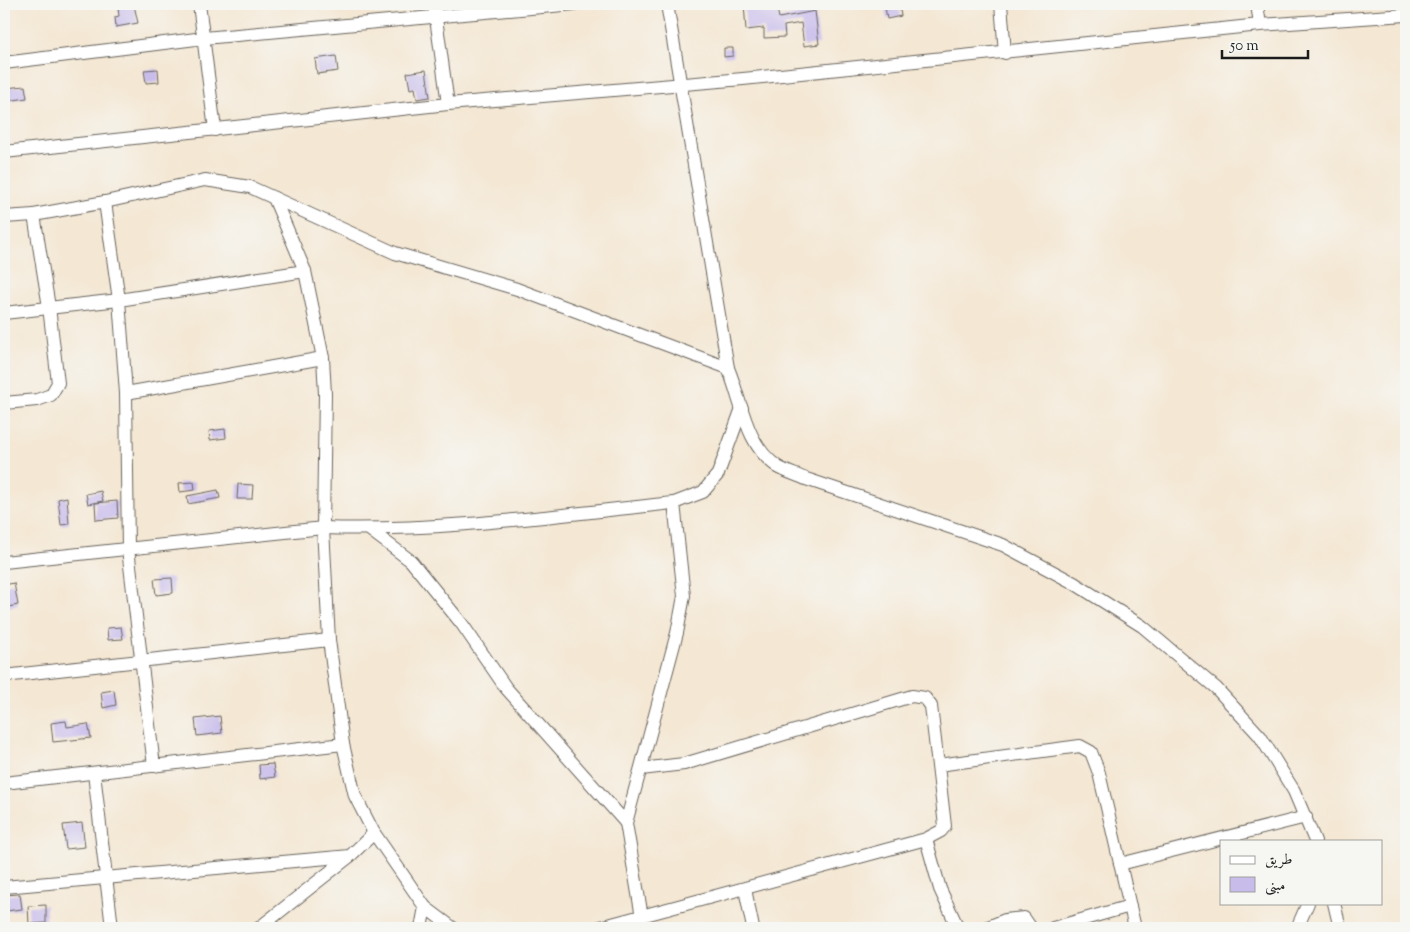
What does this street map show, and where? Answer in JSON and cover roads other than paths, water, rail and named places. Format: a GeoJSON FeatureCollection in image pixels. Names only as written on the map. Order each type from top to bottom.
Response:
{"type":"FeatureCollection","features":[{"type":"Feature","properties":{"kind":"street"},"geometry":{"type":"LineString","coordinates":[[199,4],[215,130]]}},
{"type":"Feature","properties":{"kind":"street"},"geometry":{"type":"LineString","coordinates":[[4,63],[435,10],[574,4]]}},
{"type":"Feature","properties":{"kind":"street"},"geometry":{"type":"LineString","coordinates":[[667,4],[679,85],[728,368],[747,426],[759,449],[777,466],[806,479],[1003,545],[1074,584],[1142,626],[1216,688],[1260,736],[1294,790],[1315,840]]}},
{"type":"Feature","properties":{"kind":"street"},"geometry":{"type":"LineString","coordinates":[[1001,4],[1005,53]]}},
{"type":"Feature","properties":{"kind":"street"},"geometry":{"type":"LineString","coordinates":[[1257,4],[1260,25]]}},
{"type":"Feature","properties":{"kind":"street"},"geometry":{"type":"LineString","coordinates":[[435,10],[448,104]]}},
{"type":"Feature","properties":{"kind":"street"},"geometry":{"type":"LineString","coordinates":[[4,152],[448,104],[679,85],[1005,53],[1260,25],[1406,15]]}},
{"type":"Feature","properties":{"kind":"street"},"geometry":{"type":"LineString","coordinates":[[4,217],[34,215],[105,202],[205,180],[250,187],[395,253],[517,289],[728,368]]}},
{"type":"Feature","properties":{"kind":"street"},"geometry":{"type":"LineString","coordinates":[[274,198],[305,271],[323,358],[325,394],[323,528],[329,640],[342,744],[355,796],[374,833],[425,907],[453,928]]}},
{"type":"Feature","properties":{"kind":"street"},"geometry":{"type":"LineString","coordinates":[[105,202],[119,300],[126,393],[128,549],[154,766]]}},
{"type":"Feature","properties":{"kind":"street"},"geometry":{"type":"LineString","coordinates":[[4,404],[37,400],[51,395],[58,383],[49,307],[34,215]]}},
{"type":"Feature","properties":{"kind":"street"},"geometry":{"type":"LineString","coordinates":[[4,313],[119,300],[305,271]]}},
{"type":"Feature","properties":{"kind":"street"},"geometry":{"type":"LineString","coordinates":[[126,393],[323,358]]}},
{"type":"Feature","properties":{"kind":"street"},"geometry":{"type":"LineString","coordinates":[[4,562],[323,528],[370,530],[466,524],[674,504],[703,492],[718,474],[742,408]]}},
{"type":"Feature","properties":{"kind":"street"},"geometry":{"type":"LineString","coordinates":[[642,917],[626,822],[678,633],[684,596],[674,504]]}},
{"type":"Feature","properties":{"kind":"street"},"geometry":{"type":"LineString","coordinates":[[370,530],[411,561],[462,624],[506,688],[626,822]]}},
{"type":"Feature","properties":{"kind":"street"},"geometry":{"type":"LineString","coordinates":[[4,676],[329,640]]}},
{"type":"Feature","properties":{"kind":"street"},"geometry":{"type":"LineString","coordinates":[[597,928],[926,839],[941,832],[945,826],[931,706],[925,698],[912,696],[684,764],[641,769]]}},
{"type":"Feature","properties":{"kind":"street"},"geometry":{"type":"LineString","coordinates":[[4,783],[342,744]]}},
{"type":"Feature","properties":{"kind":"street"},"geometry":{"type":"LineString","coordinates":[[938,765],[1080,746],[1095,756],[1135,928]]}},
{"type":"Feature","properties":{"kind":"street"},"geometry":{"type":"LineString","coordinates":[[94,773],[112,928]]}},
{"type":"Feature","properties":{"kind":"street"},"geometry":{"type":"LineString","coordinates":[[1120,864],[1306,817]]}},
{"type":"Feature","properties":{"kind":"street"},"geometry":{"type":"LineString","coordinates":[[259,928],[350,856],[374,833]]}},
{"type":"Feature","properties":{"kind":"street"},"geometry":{"type":"LineString","coordinates":[[926,839],[940,888],[958,928]]}},
{"type":"Feature","properties":{"kind":"street"},"geometry":{"type":"LineString","coordinates":[[4,887],[350,856]]}},
{"type":"Feature","properties":{"kind":"street"},"geometry":{"type":"LineString","coordinates":[[745,889],[753,928]]}},
{"type":"Feature","properties":{"kind":"street"},"geometry":{"type":"LineString","coordinates":[[1297,928],[1308,904]]}},
{"type":"Feature","properties":{"kind":"street"},"geometry":{"type":"LineString","coordinates":[[1334,904],[1340,928]]}},
{"type":"Feature","properties":{"kind":"street"},"geometry":{"type":"LineString","coordinates":[[1053,928],[1130,906]]}},
{"type":"Feature","properties":{"kind":"street"},"geometry":{"type":"LineString","coordinates":[[420,928],[425,907]]}},
{"type":"Feature","properties":{"kind":"street"},"geometry":{"type":"LineString","coordinates":[[986,928],[1005,920],[1024,918],[1031,928]]}}]}
